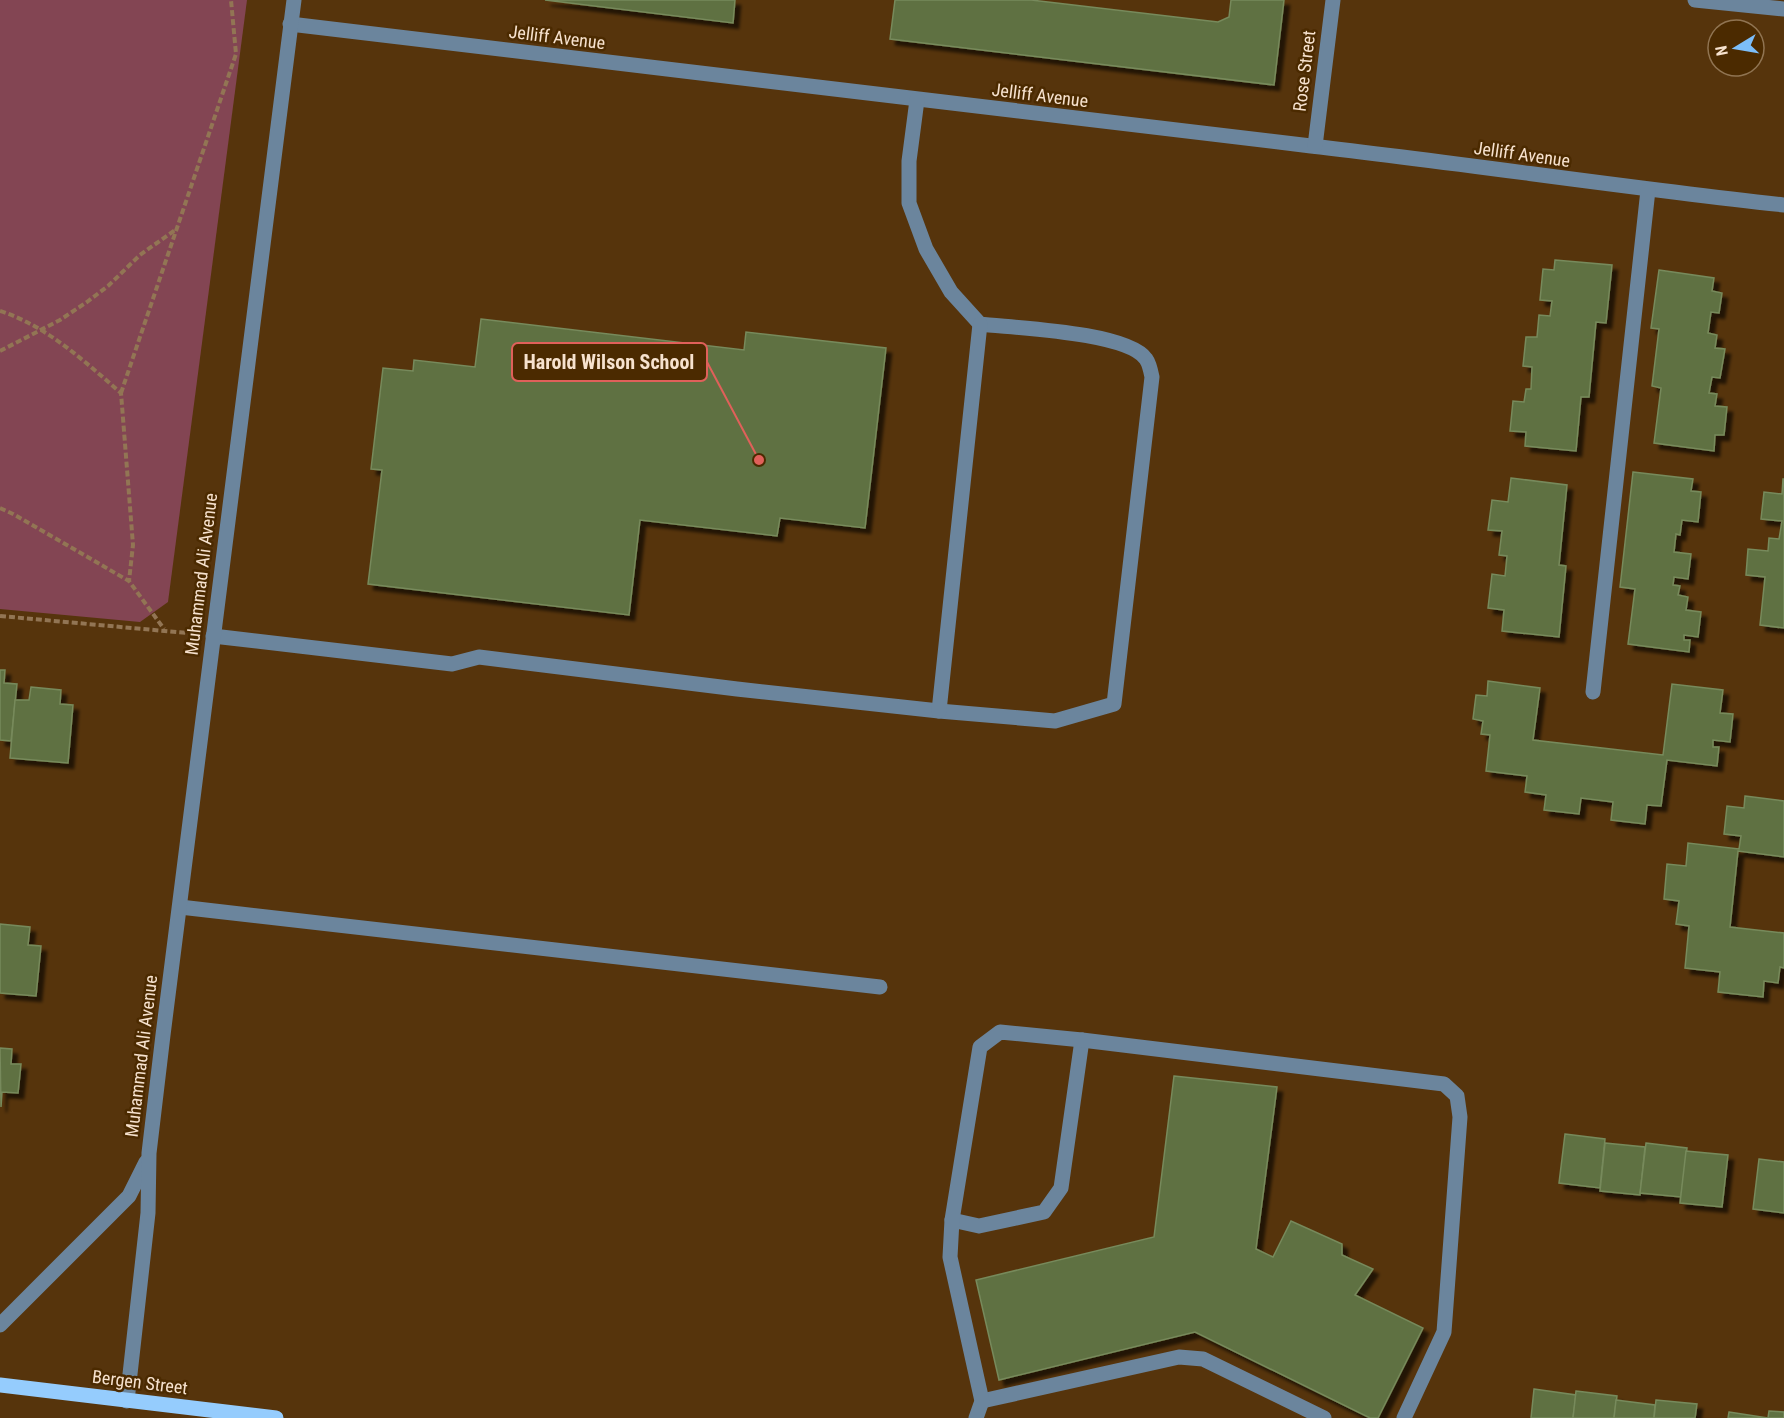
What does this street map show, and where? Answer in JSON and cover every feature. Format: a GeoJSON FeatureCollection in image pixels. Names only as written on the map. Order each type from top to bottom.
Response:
{"type":"FeatureCollection","features":[{"type":"Feature","properties":{"kind":"main road","name":"Bergen Street"},"geometry":{"type":"LineString","coordinates":[[0,1385],[276,1418]]}},
{"type":"Feature","properties":{"kind":"street","name":"Muhammad Ali Avenue"},"geometry":{"type":"LineString","coordinates":[[127,1401],[148,1213],[149,1153],[294,0]]}},
{"type":"Feature","properties":{"kind":"street","name":"Rose Street"},"geometry":{"type":"LineString","coordinates":[[1315,146],[1333,0]]}},
{"type":"Feature","properties":{"kind":"street"},"geometry":{"type":"LineString","coordinates":[[1695,0],[1784,9]]}},
{"type":"Feature","properties":{"kind":"street","name":"Jelliff Avenue"},"geometry":{"type":"LineString","coordinates":[[291,24],[1315,146],[1648,190],[1784,205]]}},
{"type":"Feature","properties":{"kind":"street"},"geometry":{"type":"LineString","coordinates":[[213,636],[452,664],[479,657],[737,689],[1055,721],[1114,704],[1152,377],[1146,359],[1126,345],[1102,338],[980,324],[951,292],[926,249],[909,203],[909,161],[917,100]]}},
{"type":"Feature","properties":{"kind":"street"},"geometry":{"type":"LineString","coordinates":[[1593,692],[1648,190]]}},
{"type":"Feature","properties":{"kind":"street"},"geometry":{"type":"LineString","coordinates":[[939,711],[980,324]]}},
{"type":"Feature","properties":{"kind":"street"},"geometry":{"type":"LineString","coordinates":[[180,907],[880,987]]}},
{"type":"Feature","properties":{"kind":"street"},"geometry":{"type":"LineString","coordinates":[[976,1418],[982,1401],[950,1257],[952,1220],[980,1047],[1000,1032],[1444,1084],[1458,1096],[1460,1117],[1444,1332],[1404,1418]]}},
{"type":"Feature","properties":{"kind":"street"},"geometry":{"type":"LineString","coordinates":[[952,1220],[979,1227],[1044,1212],[1061,1188],[1082,1040]]}},
{"type":"Feature","properties":{"kind":"street","name":"Muhammad Ali Avenue"},"geometry":{"type":"LineString","coordinates":[[0,1325],[129,1196],[142,1173],[149,1153]]}},
{"type":"Feature","properties":{"kind":"street"},"geometry":{"type":"LineString","coordinates":[[982,1401],[1179,1357],[1203,1359],[1324,1418]]}},
{"type":"Feature","properties":{"kind":"path"},"geometry":{"type":"LineString","coordinates":[[129,580],[134,545],[121,393],[236,54],[231,0]]}},
{"type":"Feature","properties":{"kind":"path"},"geometry":{"type":"LineString","coordinates":[[0,351],[42,330],[87,302],[108,286],[140,255],[176,230]]}},
{"type":"Feature","properties":{"kind":"path"},"geometry":{"type":"LineString","coordinates":[[0,311],[21,317],[42,330],[79,356],[121,393]]}},
{"type":"Feature","properties":{"kind":"path"},"geometry":{"type":"LineString","coordinates":[[0,508],[129,580],[164,630]]}},
{"type":"Feature","properties":{"kind":"path"},"geometry":{"type":"LineString","coordinates":[[0,616],[213,636]]}},
{"type":"Feature","properties":{"kind":"shaded area"},"geometry":{"type":"Polygon","coordinates":[[[0,0],[247,0],[168,602],[140,622],[0,609],[0,0]]]}},
{"type":"Feature","properties":{"kind":"building"},"geometry":{"type":"Polygon","coordinates":[[[545,0],[735,0],[733,23],[545,0]]]}},
{"type":"Feature","properties":{"kind":"building"},"geometry":{"type":"Polygon","coordinates":[[[895,0],[1031,0],[1218,22],[1229,17],[1231,0],[1284,0],[1274,85],[890,39],[895,0]]]}},
{"type":"Feature","properties":{"kind":"building"},"geometry":{"type":"Polygon","coordinates":[[[1555,260],[1612,265],[1606,323],[1596,322],[1589,397],[1581,397],[1576,451],[1525,446],[1526,432],[1510,431],[1513,401],[1524,402],[1526,389],[1531,389],[1532,367],[1523,366],[1526,337],[1537,337],[1539,315],[1550,316],[1552,301],[1540,300],[1543,269],[1554,270],[1555,260]]]}},
{"type":"Feature","properties":{"kind":"building"},"geometry":{"type":"Polygon","coordinates":[[[1659,270],[1714,278],[1712,291],[1722,293],[1719,313],[1711,312],[1708,333],[1717,335],[1715,348],[1725,349],[1720,378],[1712,377],[1709,393],[1717,394],[1715,406],[1727,407],[1724,435],[1715,435],[1714,451],[1654,443],[1661,388],[1652,386],[1659,329],[1651,328],[1659,270]]]}},
{"type":"Feature","properties":{"kind":"building"},"geometry":{"type":"Polygon","coordinates":[[[481,319],[744,350],[746,332],[886,348],[865,528],[780,518],[777,536],[640,520],[629,615],[368,584],[382,470],[371,469],[383,368],[413,371],[414,360],[475,367],[481,319]]]}},
{"type":"Feature","properties":{"kind":"building"},"geometry":{"type":"Polygon","coordinates":[[[1633,472],[1693,479],[1691,491],[1701,492],[1698,522],[1682,520],[1680,535],[1676,534],[1674,552],[1691,554],[1688,579],[1674,577],[1673,585],[1680,586],[1678,595],[1688,597],[1686,610],[1701,612],[1698,637],[1684,635],[1684,640],[1690,640],[1689,652],[1628,644],[1635,589],[1620,587],[1633,472]]]}},
{"type":"Feature","properties":{"kind":"building"},"geometry":{"type":"Polygon","coordinates":[[[1511,478],[1567,485],[1559,565],[1566,566],[1559,637],[1502,631],[1504,610],[1488,608],[1492,574],[1505,576],[1507,556],[1499,555],[1502,531],[1488,530],[1492,500],[1508,502],[1511,478]]]}},
{"type":"Feature","properties":{"kind":"building"},"geometry":{"type":"Polygon","coordinates":[[[1783,479],[1784,628],[1760,625],[1765,577],[1746,575],[1748,549],[1768,551],[1769,538],[1779,539],[1782,521],[1761,519],[1764,492],[1782,494],[1783,479]]]}},
{"type":"Feature","properties":{"kind":"building"},"geometry":{"type":"Polygon","coordinates":[[[0,670],[5,670],[4,683],[17,684],[11,741],[0,740],[0,670]]]}},
{"type":"Feature","properties":{"kind":"building"},"geometry":{"type":"Polygon","coordinates":[[[1488,681],[1540,688],[1533,740],[1663,755],[1672,684],[1723,690],[1720,713],[1733,714],[1730,742],[1713,740],[1713,747],[1719,747],[1717,766],[1667,760],[1661,806],[1647,805],[1645,824],[1611,820],[1613,802],[1581,798],[1579,814],[1544,810],[1546,795],[1525,792],[1527,776],[1486,771],[1490,735],[1481,734],[1483,721],[1473,719],[1476,695],[1487,696],[1488,681]]]}},
{"type":"Feature","properties":{"kind":"building"},"geometry":{"type":"Polygon","coordinates":[[[31,687],[61,690],[60,704],[73,705],[68,763],[10,758],[15,700],[29,700],[31,687]]]}},
{"type":"Feature","properties":{"kind":"building"},"geometry":{"type":"Polygon","coordinates":[[[1745,796],[1784,801],[1784,857],[1738,851],[1730,927],[1784,933],[1784,968],[1780,967],[1778,983],[1764,981],[1763,997],[1718,992],[1720,972],[1685,968],[1689,926],[1676,924],[1679,901],[1664,899],[1667,864],[1686,866],[1688,843],[1739,849],[1741,836],[1724,834],[1727,806],[1744,808],[1745,796]]]}},
{"type":"Feature","properties":{"kind":"building"},"geometry":{"type":"Polygon","coordinates":[[[0,924],[30,927],[28,945],[41,946],[36,996],[0,993],[0,924]]]}},
{"type":"Feature","properties":{"kind":"building"},"geometry":{"type":"Polygon","coordinates":[[[0,1048],[12,1049],[11,1064],[21,1064],[18,1093],[2,1092],[1,1107],[0,1048]]]}},
{"type":"Feature","properties":{"kind":"building"},"geometry":{"type":"Polygon","coordinates":[[[1174,1076],[1277,1087],[1256,1249],[1273,1257],[1291,1221],[1342,1244],[1342,1255],[1373,1269],[1355,1295],[1423,1328],[1378,1418],[1370,1418],[1195,1332],[999,1380],[976,1280],[1154,1237],[1174,1076]]]}},
{"type":"Feature","properties":{"kind":"building"},"geometry":{"type":"Polygon","coordinates":[[[1565,1134],[1605,1139],[1600,1188],[1559,1183],[1565,1134]]]}},
{"type":"Feature","properties":{"kind":"building"},"geometry":{"type":"Polygon","coordinates":[[[1605,1143],[1645,1147],[1640,1195],[1600,1191],[1605,1143]]]}},
{"type":"Feature","properties":{"kind":"building"},"geometry":{"type":"Polygon","coordinates":[[[1646,1143],[1687,1148],[1681,1197],[1640,1193],[1646,1143]]]}},
{"type":"Feature","properties":{"kind":"building"},"geometry":{"type":"Polygon","coordinates":[[[1686,1151],[1728,1155],[1722,1207],[1680,1203],[1686,1151]]]}},
{"type":"Feature","properties":{"kind":"building"},"geometry":{"type":"Polygon","coordinates":[[[1759,1159],[1784,1162],[1784,1213],[1753,1209],[1759,1159]]]}},
{"type":"Feature","properties":{"kind":"building"},"geometry":{"type":"Polygon","coordinates":[[[1534,1389],[1576,1395],[1573,1418],[1531,1418],[1534,1389]]]}},
{"type":"Feature","properties":{"kind":"building"},"geometry":{"type":"Polygon","coordinates":[[[1576,1391],[1617,1396],[1614,1418],[1573,1418],[1576,1391]]]}},
{"type":"Feature","properties":{"kind":"building"},"geometry":{"type":"Polygon","coordinates":[[[1616,1400],[1655,1405],[1654,1418],[1614,1418],[1616,1400]]]}},
{"type":"Feature","properties":{"kind":"building"},"geometry":{"type":"Polygon","coordinates":[[[1656,1400],[1697,1404],[1695,1418],[1654,1418],[1656,1400]]]}},
{"type":"Feature","properties":{"kind":"building"},"geometry":{"type":"Polygon","coordinates":[[[1769,1411],[1784,1412],[1784,1418],[1768,1418],[1769,1411]]]}},
{"type":"Feature","properties":{"kind":"building"},"geometry":{"type":"Polygon","coordinates":[[[1729,1412],[1768,1418],[1728,1418],[1729,1412]]]}},
{"type":"Feature","properties":{"kind":"place","name":"Harold Wilson School"},"geometry":{"type":"Point","coordinates":[759,460]}}]}
